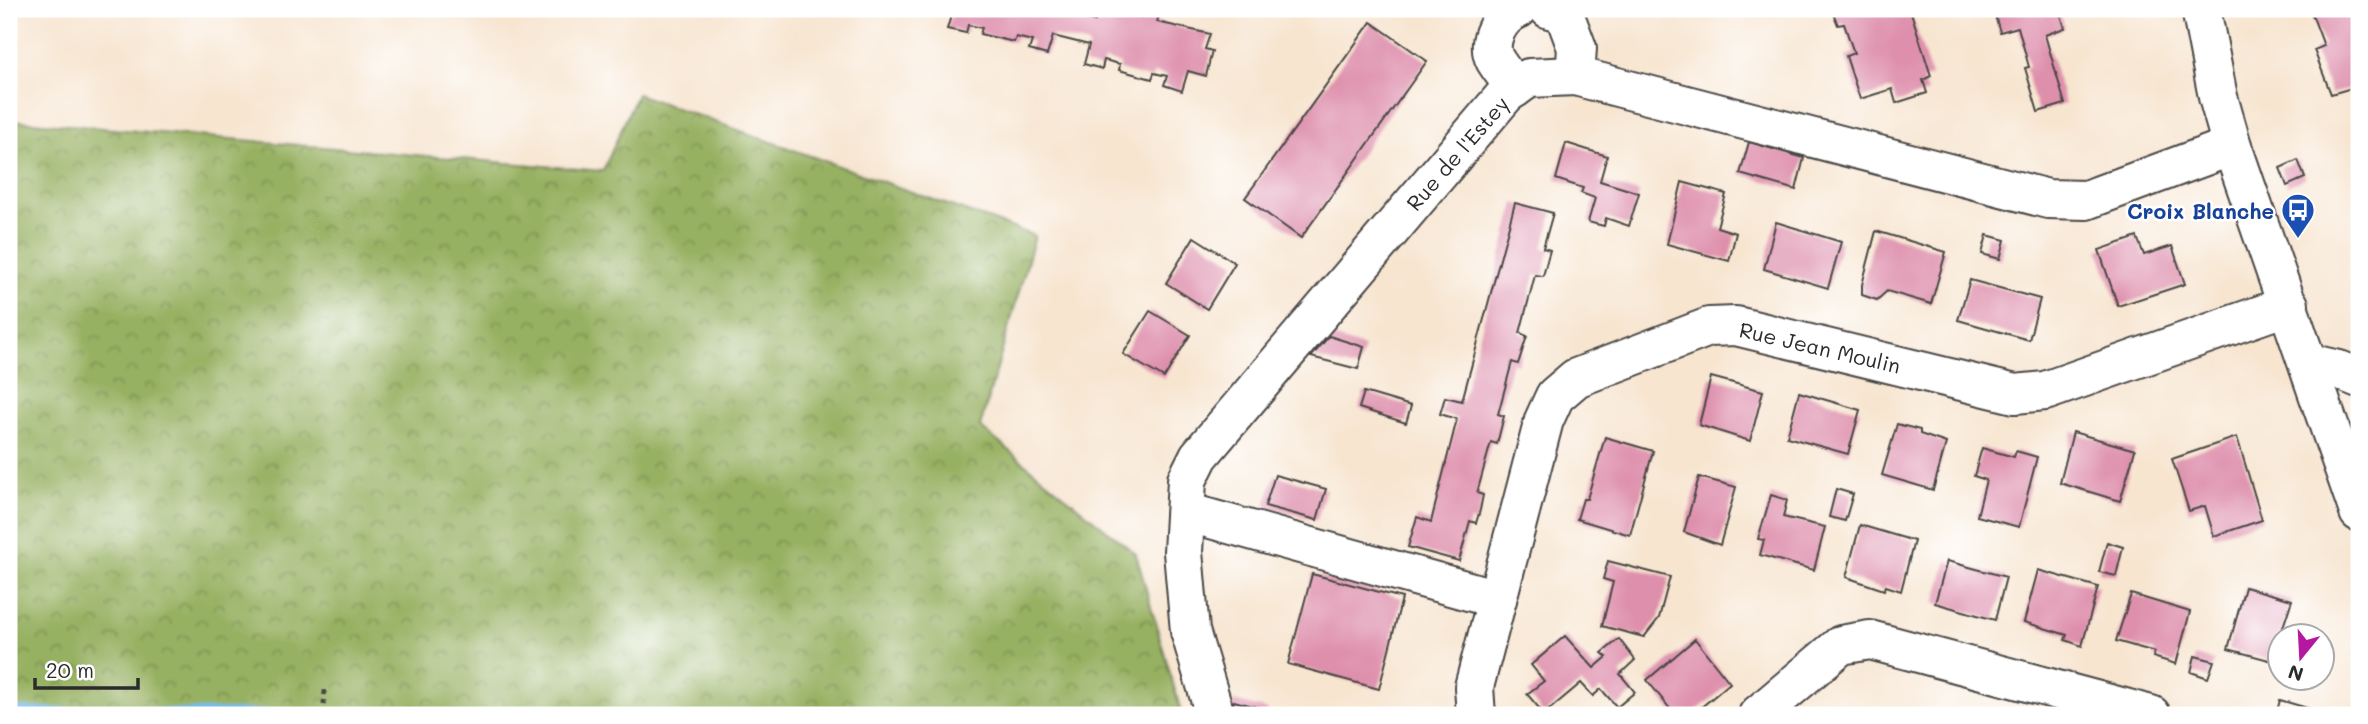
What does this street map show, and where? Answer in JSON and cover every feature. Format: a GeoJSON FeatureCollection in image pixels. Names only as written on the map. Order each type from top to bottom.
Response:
{"type":"FeatureCollection","features":[{"type":"Feature","properties":{"kind":"street"},"geometry":{"type":"LineString","coordinates":[[1516,88],[1493,57],[1493,34],[1508,13],[1518,9]]}},
{"type":"Feature","properties":{"kind":"street"},"geometry":{"type":"LineString","coordinates":[[1549,9],[1564,13],[1577,48],[1575,76]]}},
{"type":"Feature","properties":{"kind":"street"},"geometry":{"type":"LineString","coordinates":[[2202,9],[2218,97],[2232,146],[2308,363],[2353,471],[2359,512]]}},
{"type":"Feature","properties":{"kind":"street","name":"Rue de l'Estey"},"geometry":{"type":"LineString","coordinates":[[1215,715],[1190,631],[1183,552],[1187,480],[1199,456],[1506,94],[1530,78],[1575,76],[2048,199],[2086,200],[2232,146]]}},
{"type":"Feature","properties":{"kind":"street","name":"Rue Jean Moulin"},"geometry":{"type":"LineString","coordinates":[[1476,715],[1474,687],[1544,420],[1555,396],[1576,377],[1709,327],[1736,326],[2015,394],[2045,391],[2289,304]]}},
{"type":"Feature","properties":{"kind":"street"},"geometry":{"type":"LineString","coordinates":[[2308,363],[2359,378]]}},
{"type":"Feature","properties":{"kind":"street"},"geometry":{"type":"LineString","coordinates":[[1185,512],[1497,599]]}},
{"type":"Feature","properties":{"kind":"street"},"geometry":{"type":"LineString","coordinates":[[1758,715],[1841,645],[1870,640],[2151,715]]}},
{"type":"Feature","properties":{"kind":"path"},"geometry":{"type":"LineString","coordinates":[[323,715],[325,688]]}},
{"type":"Feature","properties":{"kind":"green space"},"geometry":{"type":"Polygon","coordinates":[[[637,94],[1035,236],[980,427],[1136,554],[1182,715],[9,715],[9,120],[603,171],[637,94]]]}},
{"type":"Feature","properties":{"kind":"building"},"geometry":{"type":"Polygon","coordinates":[[[953,9],[1062,9],[1061,13],[1095,21],[1098,9],[1119,9],[1140,17],[1142,9],[1161,9],[1157,22],[1210,34],[1205,49],[1212,51],[1206,76],[1188,71],[1182,91],[1164,85],[1167,76],[1154,73],[1152,79],[1119,70],[1120,64],[1104,60],[1102,69],[1084,64],[1089,45],[1053,36],[1047,55],[1029,50],[1032,41],[1016,37],[1014,42],[980,34],[982,28],[968,25],[966,33],[947,29],[953,9]]]}},
{"type":"Feature","properties":{"kind":"building"},"geometry":{"type":"Polygon","coordinates":[[[1910,9],[1931,76],[1923,80],[1927,93],[1896,103],[1892,89],[1860,99],[1846,56],[1854,53],[1844,24],[1838,25],[1832,10],[1910,9]]]}},
{"type":"Feature","properties":{"kind":"building"},"geometry":{"type":"Polygon","coordinates":[[[1993,9],[2059,9],[2065,28],[2045,35],[2065,104],[2038,112],[2025,68],[2029,67],[2018,27],[2000,32],[1993,9]]]}},
{"type":"Feature","properties":{"kind":"building"},"geometry":{"type":"Polygon","coordinates":[[[2310,9],[2359,9],[2359,86],[2331,94],[2314,50],[2324,46],[2310,9]]]}},
{"type":"Feature","properties":{"kind":"building"},"geometry":{"type":"Polygon","coordinates":[[[1371,22],[1427,61],[1301,238],[1245,198],[1371,22]]]}},
{"type":"Feature","properties":{"kind":"building"},"geometry":{"type":"Polygon","coordinates":[[[1749,142],[1804,158],[1796,190],[1740,174],[1749,142]]]}},
{"type":"Feature","properties":{"kind":"building"},"geometry":{"type":"Polygon","coordinates":[[[1566,143],[1607,156],[1600,181],[1639,193],[1629,226],[1606,218],[1604,226],[1588,222],[1595,198],[1581,193],[1583,188],[1556,179],[1566,143]]]}},
{"type":"Feature","properties":{"kind":"building"},"geometry":{"type":"Polygon","coordinates":[[[2298,160],[2305,178],[2287,186],[2280,168],[2298,160]]]}},
{"type":"Feature","properties":{"kind":"building"},"geometry":{"type":"Polygon","coordinates":[[[1682,182],[1726,194],[1717,227],[1736,233],[1729,261],[1667,244],[1682,182]]]}},
{"type":"Feature","properties":{"kind":"building"},"geometry":{"type":"Polygon","coordinates":[[[1515,203],[1553,213],[1543,248],[1550,250],[1543,276],[1535,275],[1520,333],[1527,336],[1518,364],[1512,362],[1498,414],[1504,416],[1497,444],[1491,442],[1477,493],[1483,495],[1480,510],[1476,523],[1470,521],[1459,561],[1408,547],[1417,517],[1431,522],[1457,419],[1440,414],[1445,397],[1462,401],[1515,203]]]}},
{"type":"Feature","properties":{"kind":"building"},"geometry":{"type":"Polygon","coordinates":[[[1776,222],[1841,242],[1828,288],[1764,269],[1776,222]]]}},
{"type":"Feature","properties":{"kind":"building"},"geometry":{"type":"Polygon","coordinates":[[[1876,231],[1946,252],[1931,304],[1887,291],[1877,300],[1862,295],[1862,285],[1876,231]]]}},
{"type":"Feature","properties":{"kind":"building"},"geometry":{"type":"Polygon","coordinates":[[[1987,235],[2005,240],[2000,259],[1982,254],[1987,235]]]}},
{"type":"Feature","properties":{"kind":"building"},"geometry":{"type":"Polygon","coordinates":[[[1194,237],[1235,263],[1207,309],[1166,283],[1194,237]]]}},
{"type":"Feature","properties":{"kind":"building"},"geometry":{"type":"Polygon","coordinates":[[[2137,237],[2144,255],[2172,246],[2185,284],[2118,306],[2099,250],[2137,237]]]}},
{"type":"Feature","properties":{"kind":"building"},"geometry":{"type":"Polygon","coordinates":[[[1970,280],[2040,299],[2029,340],[1958,320],[1970,280]]]}},
{"type":"Feature","properties":{"kind":"building"},"geometry":{"type":"Polygon","coordinates":[[[1150,311],[1190,335],[1164,378],[1123,354],[1150,311]]]}},
{"type":"Feature","properties":{"kind":"building"},"geometry":{"type":"Polygon","coordinates":[[[1329,336],[1364,347],[1358,369],[1311,357],[1329,336]]]}},
{"type":"Feature","properties":{"kind":"building"},"geometry":{"type":"Polygon","coordinates":[[[1711,377],[1763,391],[1750,441],[1699,425],[1711,377]]]}},
{"type":"Feature","properties":{"kind":"building"},"geometry":{"type":"Polygon","coordinates":[[[1364,392],[1411,406],[1406,423],[1359,408],[1364,392]]]}},
{"type":"Feature","properties":{"kind":"building"},"geometry":{"type":"Polygon","coordinates":[[[1799,392],[1860,410],[1848,454],[1787,437],[1799,392]]]}},
{"type":"Feature","properties":{"kind":"building"},"geometry":{"type":"Polygon","coordinates":[[[1897,424],[1920,430],[1920,434],[1946,443],[1933,490],[1882,475],[1897,424]]]}},
{"type":"Feature","properties":{"kind":"building"},"geometry":{"type":"Polygon","coordinates":[[[2073,432],[2135,450],[2120,501],[2060,483],[2073,432]]]}},
{"type":"Feature","properties":{"kind":"building"},"geometry":{"type":"Polygon","coordinates":[[[1605,437],[1653,451],[1630,535],[1577,519],[1583,499],[1587,499],[1605,437]]]}},
{"type":"Feature","properties":{"kind":"building"},"geometry":{"type":"Polygon","coordinates":[[[2237,437],[2262,520],[2214,536],[2205,506],[2189,511],[2172,459],[2237,437]]]}},
{"type":"Feature","properties":{"kind":"building"},"geometry":{"type":"Polygon","coordinates":[[[1982,448],[2014,457],[2016,451],[2037,457],[2019,527],[1977,516],[1986,480],[1974,476],[1982,448]]]}},
{"type":"Feature","properties":{"kind":"building"},"geometry":{"type":"Polygon","coordinates":[[[1275,475],[1326,489],[1317,520],[1265,506],[1275,475]]]}},
{"type":"Feature","properties":{"kind":"building"},"geometry":{"type":"Polygon","coordinates":[[[1699,477],[1736,487],[1720,545],[1684,532],[1699,477]]]}},
{"type":"Feature","properties":{"kind":"building"},"geometry":{"type":"Polygon","coordinates":[[[1836,489],[1853,494],[1845,521],[1829,517],[1836,489]]]}},
{"type":"Feature","properties":{"kind":"building"},"geometry":{"type":"Polygon","coordinates":[[[1771,495],[1787,500],[1783,517],[1825,527],[1814,570],[1760,555],[1764,540],[1758,539],[1771,495]]]}},
{"type":"Feature","properties":{"kind":"building"},"geometry":{"type":"Polygon","coordinates":[[[1860,525],[1914,541],[1901,591],[1886,586],[1884,590],[1846,577],[1860,525]]]}},
{"type":"Feature","properties":{"kind":"building"},"geometry":{"type":"Polygon","coordinates":[[[2107,542],[2123,547],[2116,576],[2099,572],[2107,542]]]}},
{"type":"Feature","properties":{"kind":"building"},"geometry":{"type":"Polygon","coordinates":[[[1608,561],[1670,577],[1659,618],[1644,637],[1602,626],[1613,582],[1603,579],[1608,561]]]}},
{"type":"Feature","properties":{"kind":"building"},"geometry":{"type":"Polygon","coordinates":[[[1947,561],[2006,577],[1995,620],[1935,603],[1947,561]]]}},
{"type":"Feature","properties":{"kind":"building"},"geometry":{"type":"Polygon","coordinates":[[[2038,570],[2098,587],[2082,646],[2065,640],[2067,635],[2024,622],[2038,570]]]}},
{"type":"Feature","properties":{"kind":"building"},"geometry":{"type":"Polygon","coordinates":[[[1312,574],[1402,598],[1379,689],[1288,664],[1312,574]]]}},
{"type":"Feature","properties":{"kind":"building"},"geometry":{"type":"Polygon","coordinates":[[[2245,587],[2292,600],[2285,622],[2266,622],[2266,659],[2228,649],[2245,587]]]}},
{"type":"Feature","properties":{"kind":"building"},"geometry":{"type":"Polygon","coordinates":[[[2131,594],[2190,612],[2176,664],[2153,657],[2155,652],[2116,641],[2131,594]]]}},
{"type":"Feature","properties":{"kind":"building"},"geometry":{"type":"Polygon","coordinates":[[[1565,636],[1594,668],[1607,657],[1602,653],[1619,639],[1635,660],[1620,674],[1635,692],[1617,707],[1601,689],[1593,696],[1581,683],[1544,714],[1527,694],[1544,681],[1531,665],[1565,636]]]}},
{"type":"Feature","properties":{"kind":"building"},"geometry":{"type":"Polygon","coordinates":[[[1695,639],[1730,683],[1692,715],[1675,715],[1647,680],[1695,639]]]}},
{"type":"Feature","properties":{"kind":"building"},"geometry":{"type":"Polygon","coordinates":[[[2195,656],[2214,661],[2208,678],[2191,672],[2195,656]]]}},
{"type":"Feature","properties":{"kind":"building"},"geometry":{"type":"Polygon","coordinates":[[[2280,700],[2331,715],[2276,715],[2280,700]]]}},
{"type":"Feature","properties":{"kind":"building"},"geometry":{"type":"Polygon","coordinates":[[[1234,701],[1268,710],[1266,715],[1230,715],[1234,701]]]}},
{"type":"Feature","properties":{"kind":"waterway"},"geometry":{"type":"LineString","coordinates":[[9,712],[323,715]]}},
{"type":"Feature","properties":{"kind":"place","name":"Croix Blanche"},"geometry":{"type":"Point","coordinates":[2298,240]}}]}
